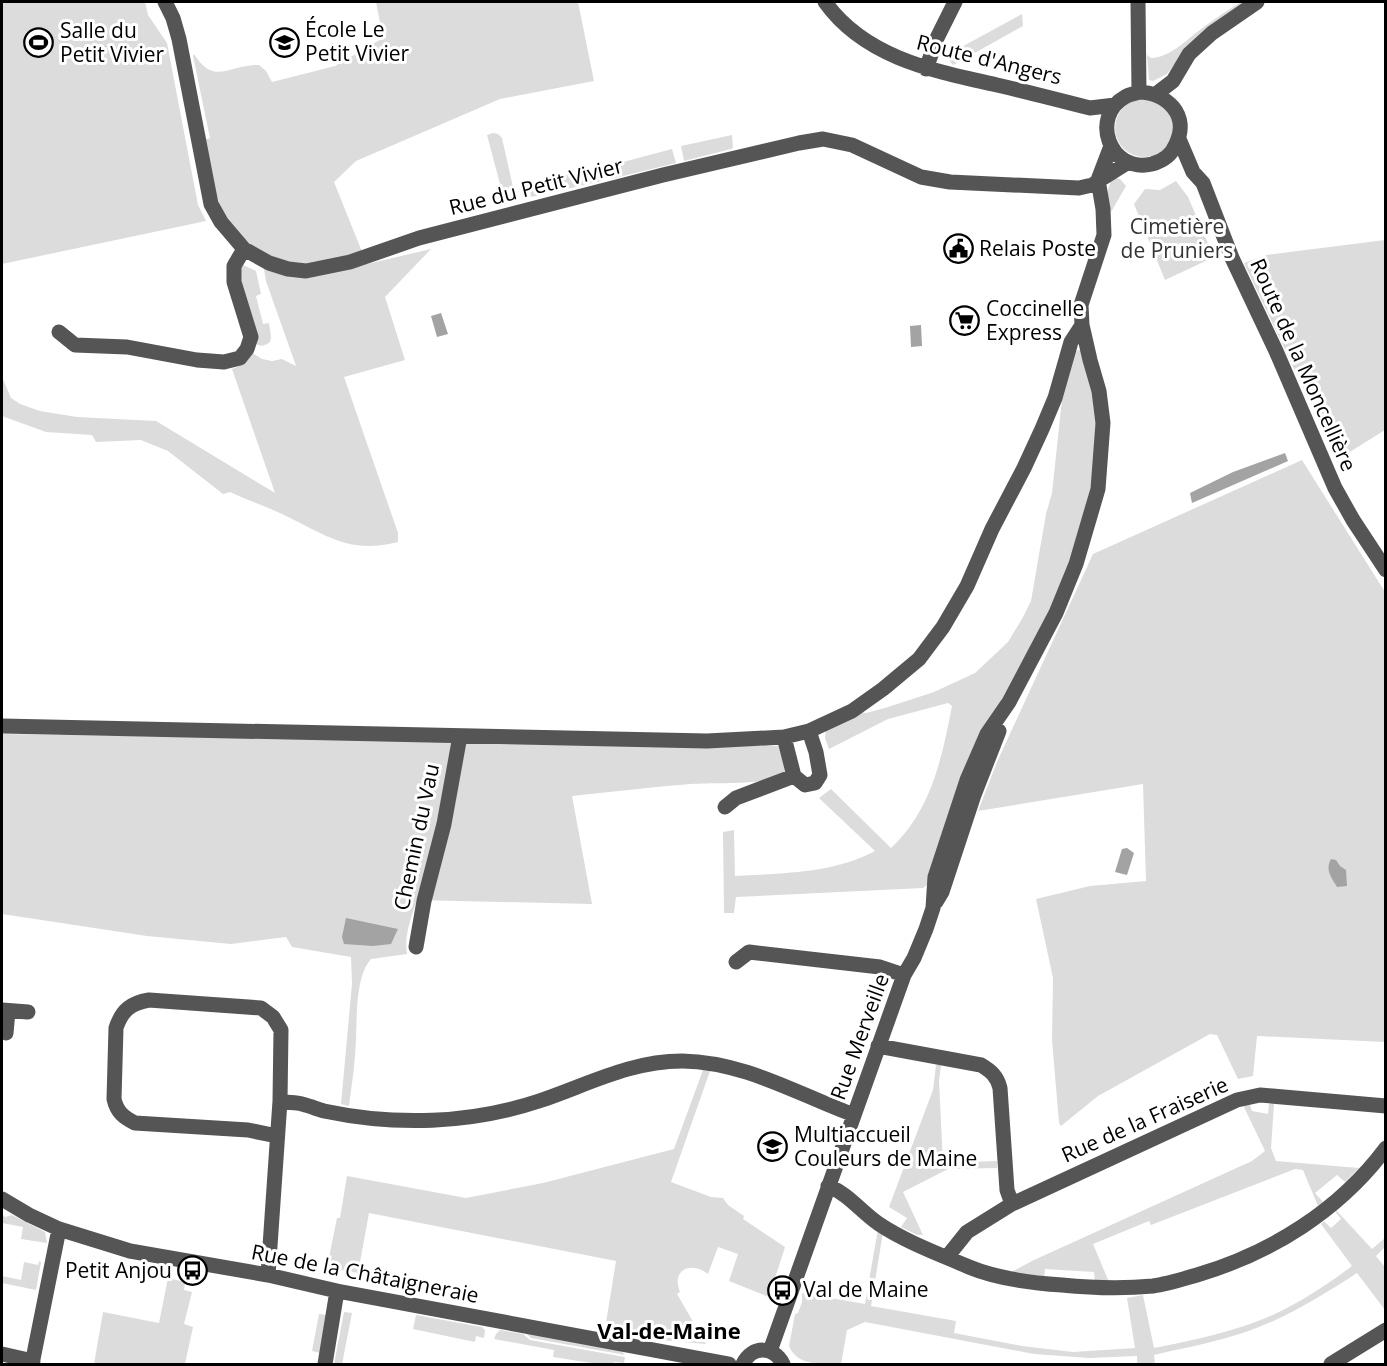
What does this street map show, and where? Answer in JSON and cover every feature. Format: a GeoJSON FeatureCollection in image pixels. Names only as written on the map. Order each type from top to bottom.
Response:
{"type":"FeatureCollection","features":[{"type":"Feature","properties":{"kind":"street","name":"Rue du Petit Vivier"},"geometry":{"type":"LineString","coordinates":[[165,2],[174,18],[179,39],[212,204],[221,222],[244,249],[269,263],[288,269],[306,270],[339,264],[419,238],[799,142],[823,139],[852,145],[921,177],[941,181],[1024,187],[1079,188],[1092,185],[1127,163]]}},
{"type":"Feature","properties":{"kind":"street","name":"Route d'Angers"},"geometry":{"type":"LineString","coordinates":[[825,2],[833,13],[873,45],[926,69],[1090,108],[1115,105]]}},
{"type":"Feature","properties":{"kind":"street"},"geometry":{"type":"LineString","coordinates":[[926,69],[937,38],[955,2]]}},
{"type":"Feature","properties":{"kind":"street"},"geometry":{"type":"LineString","coordinates":[[1138,2],[1138,92]]}},
{"type":"Feature","properties":{"kind":"street"},"geometry":{"type":"LineString","coordinates":[[1156,94],[1173,81],[1189,54],[1212,33],[1257,2]]}},
{"type":"Feature","properties":{"kind":"street"},"geometry":{"type":"LineString","coordinates":[[1170,104],[1173,81]]}},
{"type":"Feature","properties":{"kind":"street"},"geometry":{"type":"LineString","coordinates":[[1160,162],[1173,151],[1179,139],[1180,122],[1174,108],[1156,94],[1138,92],[1125,96],[1115,105],[1108,117],[1107,126],[1111,146],[1127,163],[1143,166],[1160,162],[1179,165],[1193,172]]}},
{"type":"Feature","properties":{"kind":"street"},"geometry":{"type":"LineString","coordinates":[[1090,108],[1107,126]]}},
{"type":"Feature","properties":{"kind":"street","name":"Route de la Moncellière"},"geometry":{"type":"LineString","coordinates":[[1179,139],[1193,172],[1203,183],[1232,258],[1276,351],[1335,488],[1386,570]]}},
{"type":"Feature","properties":{"kind":"street"},"geometry":{"type":"LineString","coordinates":[[2,726],[707,741],[784,737],[809,731],[852,711],[883,690],[919,659],[944,627],[967,586],[992,529],[1024,468],[1055,398],[1073,337],[1082,325],[1081,305],[1104,236],[1103,209],[1098,180],[1111,146]]}},
{"type":"Feature","properties":{"kind":"street"},"geometry":{"type":"LineString","coordinates":[[59,332],[75,345],[127,347],[197,360],[224,362],[240,358],[247,349],[250,337],[234,282],[234,266],[244,249]]}},
{"type":"Feature","properties":{"kind":"street","name":"Rue Merveille"},"geometry":{"type":"LineString","coordinates":[[771,1351],[904,975],[914,958],[933,908],[942,892],[974,795],[1009,702],[1056,613],[1076,564],[1098,489],[1103,423],[1099,391],[1082,325]]}},
{"type":"Feature","properties":{"kind":"street"},"geometry":{"type":"LineString","coordinates":[[784,737],[794,776],[805,785],[815,783],[820,775],[809,731]]}},
{"type":"Feature","properties":{"kind":"street","name":"Chemin du Vau"},"geometry":{"type":"LineString","coordinates":[[416,947],[424,901],[444,824],[460,736]]}},
{"type":"Feature","properties":{"kind":"street"},"geometry":{"type":"LineString","coordinates":[[725,807],[736,798],[794,776]]}},
{"type":"Feature","properties":{"kind":"street"},"geometry":{"type":"LineString","coordinates":[[736,962],[749,952],[880,967],[904,975]]}},
{"type":"Feature","properties":{"kind":"street"},"geometry":{"type":"LineString","coordinates":[[268,1275],[280,1101],[281,1030],[273,1017],[261,1008],[149,1000],[137,1002],[127,1008],[119,1018],[116,1028],[114,1099],[117,1110],[125,1118],[135,1124],[248,1130],[277,1136]]}},
{"type":"Feature","properties":{"kind":"street"},"geometry":{"type":"LineString","coordinates":[[6,1033],[5,1011],[28,1012]]}},
{"type":"Feature","properties":{"kind":"street"},"geometry":{"type":"LineString","coordinates":[[878,1046],[981,1065],[991,1070],[1000,1088],[1007,1190],[1012,1204]]}},
{"type":"Feature","properties":{"kind":"street"},"geometry":{"type":"LineString","coordinates":[[280,1101],[302,1104],[323,1111],[375,1118],[438,1121],[507,1110],[540,1101],[615,1072],[651,1064],[682,1061],[745,1070],[854,1115]]}},
{"type":"Feature","properties":{"kind":"street","name":"Rue de la Fraiserie"},"geometry":{"type":"LineString","coordinates":[[947,1257],[967,1232],[1012,1204],[1237,1100],[1260,1095],[1386,1106]]}},
{"type":"Feature","properties":{"kind":"street"},"geometry":{"type":"LineString","coordinates":[[828,1186],[845,1195],[877,1223],[916,1244],[992,1275],[1045,1284],[1122,1288],[1156,1286],[1228,1266],[1292,1234],[1319,1215],[1372,1167],[1386,1148]]}},
{"type":"Feature","properties":{"kind":"street","name":"Rue de la Châtaigneraie"},"geometry":{"type":"LineString","coordinates":[[2,1199],[58,1229],[130,1251],[268,1275],[337,1291],[729,1365]]}},
{"type":"Feature","properties":{"kind":"street"},"geometry":{"type":"LineString","coordinates":[[2,1354],[33,1363],[58,1229]]}},
{"type":"Feature","properties":{"kind":"street"},"geometry":{"type":"LineString","coordinates":[[325,1365],[337,1291]]}},
{"type":"Feature","properties":{"kind":"street"},"geometry":{"type":"LineString","coordinates":[[1331,1365],[1386,1330]]}},
{"type":"Feature","properties":{"kind":"street"},"geometry":{"type":"LineString","coordinates":[[743,1365],[746,1358],[763,1349],[779,1357],[783,1365]]}},
{"type":"Feature","properties":{"kind":"green space"},"geometry":{"type":"Polygon","coordinates":[[[2,2],[145,2],[148,15],[167,43],[198,205],[206,221],[2,264],[2,2]]]}},
{"type":"Feature","properties":{"kind":"green space"},"geometry":{"type":"Polygon","coordinates":[[[376,2],[578,2],[594,81],[500,99],[356,161],[334,182],[367,264],[431,249],[385,297],[405,360],[344,377],[398,533],[398,542],[365,546],[324,535],[276,511],[230,492],[223,494],[168,451],[141,440],[96,442],[92,435],[46,432],[2,416],[2,377],[11,398],[40,411],[77,417],[156,421],[275,493],[232,369],[244,364],[251,352],[262,359],[272,361],[282,359],[296,366],[266,281],[261,252],[246,242],[235,230],[219,204],[214,189],[204,140],[210,138],[193,56],[194,54],[209,70],[216,72],[259,65],[266,71],[272,82],[335,66],[383,38],[376,2]]]}},
{"type":"Feature","properties":{"kind":"green space"},"geometry":{"type":"Polygon","coordinates":[[[1241,2],[1251,2],[1184,52],[1167,74],[1153,81],[1149,80],[1147,55],[1151,58],[1165,55],[1241,2]]]}},
{"type":"Feature","properties":{"kind":"green space"},"geometry":{"type":"Polygon","coordinates":[[[1022,14],[1023,26],[955,64],[953,65],[945,55],[945,46],[956,50],[1022,14]]]}},
{"type":"Feature","properties":{"kind":"green space"},"geometry":{"type":"Polygon","coordinates":[[[1144,99],[1160,104],[1168,112],[1173,128],[1168,144],[1160,152],[1144,157],[1128,152],[1120,144],[1115,128],[1120,112],[1128,104],[1144,99]]]}},
{"type":"Feature","properties":{"kind":"green space"},"geometry":{"type":"Polygon","coordinates":[[[493,133],[502,138],[515,196],[510,203],[497,206],[503,195],[487,135],[493,133]]]}},
{"type":"Feature","properties":{"kind":"green space"},"geometry":{"type":"Polygon","coordinates":[[[732,135],[733,148],[684,161],[681,146],[732,135]]]}},
{"type":"Feature","properties":{"kind":"green space"},"geometry":{"type":"Polygon","coordinates":[[[672,149],[676,163],[611,179],[608,166],[672,149]]]}},
{"type":"Feature","properties":{"kind":"green space"},"geometry":{"type":"Polygon","coordinates":[[[598,168],[602,181],[531,197],[529,183],[598,168]]]}},
{"type":"Feature","properties":{"kind":"green space"},"geometry":{"type":"Polygon","coordinates":[[[1112,177],[1120,179],[1126,186],[1111,212],[1107,193],[1112,177]]]}},
{"type":"Feature","properties":{"kind":"green space","name":"Cimetière de Pruniers"},"geometry":{"type":"Polygon","coordinates":[[[1176,181],[1188,197],[1214,257],[1165,280],[1134,204],[1145,189],[1160,190],[1176,181]]]}},
{"type":"Feature","properties":{"kind":"green space"},"geometry":{"type":"Polygon","coordinates":[[[1385,240],[1385,430],[1337,460],[1244,263],[1267,255],[1385,240]]]}},
{"type":"Feature","properties":{"kind":"green space"},"geometry":{"type":"Polygon","coordinates":[[[241,264],[256,271],[261,294],[256,296],[263,324],[269,323],[271,337],[270,342],[263,346],[254,342],[239,276],[241,264]]]}},
{"type":"Feature","properties":{"kind":"green space"},"geometry":{"type":"Polygon","coordinates":[[[1083,350],[1095,394],[1098,427],[1093,479],[1067,572],[1046,619],[1000,702],[931,882],[923,888],[736,897],[734,913],[724,913],[723,832],[734,830],[735,876],[789,873],[842,864],[875,851],[819,798],[831,789],[891,848],[916,818],[933,783],[952,706],[948,703],[888,719],[829,749],[825,738],[826,728],[861,712],[866,713],[885,708],[934,692],[975,673],[1008,642],[1031,601],[1046,514],[1052,493],[1063,390],[1074,353],[1083,350]]]}},
{"type":"Feature","properties":{"kind":"green space"},"geometry":{"type":"Polygon","coordinates":[[[1302,460],[1385,592],[1385,1042],[1257,1036],[1253,1076],[1238,1079],[1217,1035],[1210,1034],[1098,1096],[1061,1126],[1052,1040],[1053,978],[1036,899],[1090,886],[1146,881],[1143,784],[978,811],[997,762],[1093,554],[1302,460]]]}},
{"type":"Feature","properties":{"kind":"green space"},"geometry":{"type":"Polygon","coordinates":[[[2,734],[779,746],[786,773],[754,782],[691,784],[572,796],[592,904],[417,900],[407,933],[407,954],[371,959],[361,979],[349,1106],[341,1104],[352,984],[351,957],[292,947],[286,937],[231,944],[147,936],[2,914],[2,734]]]}},
{"type":"Feature","properties":{"kind":"green space"},"geometry":{"type":"Polygon","coordinates":[[[936,1065],[941,1065],[939,1081],[943,1163],[997,1161],[997,1168],[948,1169],[903,1192],[923,1235],[917,1235],[901,1227],[907,1218],[889,1207],[933,1090],[936,1065]]]}},
{"type":"Feature","properties":{"kind":"green space"},"geometry":{"type":"Polygon","coordinates":[[[703,1070],[710,1071],[671,1182],[711,1197],[723,1198],[728,1205],[744,1216],[743,1219],[785,1247],[769,1297],[729,1281],[738,1254],[718,1247],[708,1274],[695,1268],[689,1268],[680,1273],[678,1284],[680,1292],[677,1294],[706,1344],[661,1340],[605,1329],[616,1261],[369,1213],[358,1273],[327,1267],[337,1218],[340,1218],[347,1176],[466,1198],[543,1183],[674,1149],[703,1070]]]}},
{"type":"Feature","properties":{"kind":"green space"},"geometry":{"type":"Polygon","coordinates":[[[1249,1102],[1252,1111],[1268,1114],[1269,1103],[1274,1104],[1271,1148],[1276,1161],[1359,1168],[1345,1182],[1337,1175],[1315,1193],[1323,1202],[1318,1206],[1303,1170],[1295,1169],[1151,1225],[1149,1221],[1093,1244],[1109,1282],[1095,1283],[1094,1272],[1045,1269],[1044,1279],[1011,1272],[1252,1161],[1265,1151],[1243,1105],[1249,1102]]]}},
{"type":"Feature","properties":{"kind":"green space"},"geometry":{"type":"Polygon","coordinates":[[[1336,1210],[1372,1249],[1385,1238],[1385,1247],[1376,1256],[1385,1267],[1385,1310],[1357,1273],[1278,1319],[1226,1338],[1154,1355],[1155,1364],[1137,1364],[1137,1356],[1089,1358],[1034,1354],[865,1322],[847,1330],[841,1364],[817,1364],[803,1360],[793,1353],[789,1346],[795,1314],[798,1313],[802,1302],[802,1293],[865,1304],[878,1229],[883,1232],[871,1306],[956,1321],[954,1333],[1022,1346],[1073,1352],[1135,1348],[1127,1298],[1143,1295],[1154,1348],[1233,1330],[1287,1308],[1352,1266],[1321,1224],[1324,1221],[1331,1228],[1341,1219],[1336,1210]]]}},
{"type":"Feature","properties":{"kind":"green space"},"geometry":{"type":"Polygon","coordinates":[[[2,1214],[5,1217],[12,1215],[45,1232],[47,1243],[21,1239],[23,1227],[2,1223],[2,1214]]]}},
{"type":"Feature","properties":{"kind":"green space"},"geometry":{"type":"Polygon","coordinates":[[[39,1261],[41,1262],[36,1290],[2,1283],[2,1276],[21,1280],[24,1262],[38,1265],[39,1261]]]}},
{"type":"Feature","properties":{"kind":"green space"},"geometry":{"type":"Polygon","coordinates":[[[168,1278],[185,1282],[184,1290],[192,1292],[184,1324],[193,1327],[185,1364],[94,1364],[103,1312],[159,1323],[168,1278]]]}},
{"type":"Feature","properties":{"kind":"green space"},"geometry":{"type":"Polygon","coordinates":[[[344,1312],[352,1313],[342,1364],[334,1364],[344,1312]]]}},
{"type":"Feature","properties":{"kind":"green space"},"geometry":{"type":"Polygon","coordinates":[[[319,1314],[327,1315],[320,1353],[312,1351],[319,1314]]]}},
{"type":"Feature","properties":{"kind":"green space"},"geometry":{"type":"Polygon","coordinates":[[[416,1315],[482,1327],[485,1330],[484,1338],[476,1336],[475,1342],[413,1329],[416,1315]]]}},
{"type":"Feature","properties":{"kind":"green space"},"geometry":{"type":"Polygon","coordinates":[[[500,1330],[523,1334],[530,1340],[625,1357],[624,1363],[598,1364],[553,1357],[554,1350],[494,1339],[500,1330]]]}},
{"type":"Feature","properties":{"kind":"green space"},"geometry":{"type":"Polygon","coordinates":[[[525,1332],[621,1350],[625,1355],[531,1338],[525,1332]]]}},
{"type":"Feature","properties":{"kind":"shaded area"},"geometry":{"type":"Polygon","coordinates":[[[441,313],[448,334],[437,337],[431,316],[441,313]]]}},
{"type":"Feature","properties":{"kind":"shaded area"},"geometry":{"type":"Polygon","coordinates":[[[921,325],[922,346],[911,347],[910,326],[921,325]]]}},
{"type":"Feature","properties":{"kind":"shaded area"},"geometry":{"type":"Polygon","coordinates":[[[1285,453],[1288,461],[1192,503],[1190,493],[1233,472],[1285,453]]]}},
{"type":"Feature","properties":{"kind":"shaded area"},"geometry":{"type":"Polygon","coordinates":[[[1127,848],[1134,853],[1127,875],[1115,872],[1122,849],[1127,848]]]}},
{"type":"Feature","properties":{"kind":"shaded area"},"geometry":{"type":"Polygon","coordinates":[[[1331,859],[1336,860],[1346,870],[1347,886],[1337,887],[1329,870],[1331,859]]]}},
{"type":"Feature","properties":{"kind":"shaded area"},"geometry":{"type":"Polygon","coordinates":[[[346,918],[398,929],[391,944],[373,946],[344,944],[342,937],[346,918]]]}},
{"type":"Feature","properties":{"kind":"place","name":"École Le Petit Vivier"},"geometry":{"type":"Point","coordinates":[284,42]}},
{"type":"Feature","properties":{"kind":"place","name":"Salle du Petit Vivier"},"geometry":{"type":"Point","coordinates":[39,43]}},
{"type":"Feature","properties":{"kind":"place","name":"Relais Poste"},"geometry":{"type":"Point","coordinates":[958,249]}},
{"type":"Feature","properties":{"kind":"place","name":"Coccinelle Express"},"geometry":{"type":"Point","coordinates":[965,321]}},
{"type":"Feature","properties":{"kind":"place","name":"Multiaccueil Couleurs de Maine"},"geometry":{"type":"Point","coordinates":[773,1147]}},
{"type":"Feature","properties":{"kind":"place","name":"Petit Anjou"},"geometry":{"type":"Point","coordinates":[193,1271]}},
{"type":"Feature","properties":{"kind":"place","name":"Val de Maine"},"geometry":{"type":"Point","coordinates":[782,1290]}},
{"type":"Feature","properties":{"kind":"district","name":"Val-de-Maine"},"geometry":{"type":"Point","coordinates":[669,1331]}}]}
